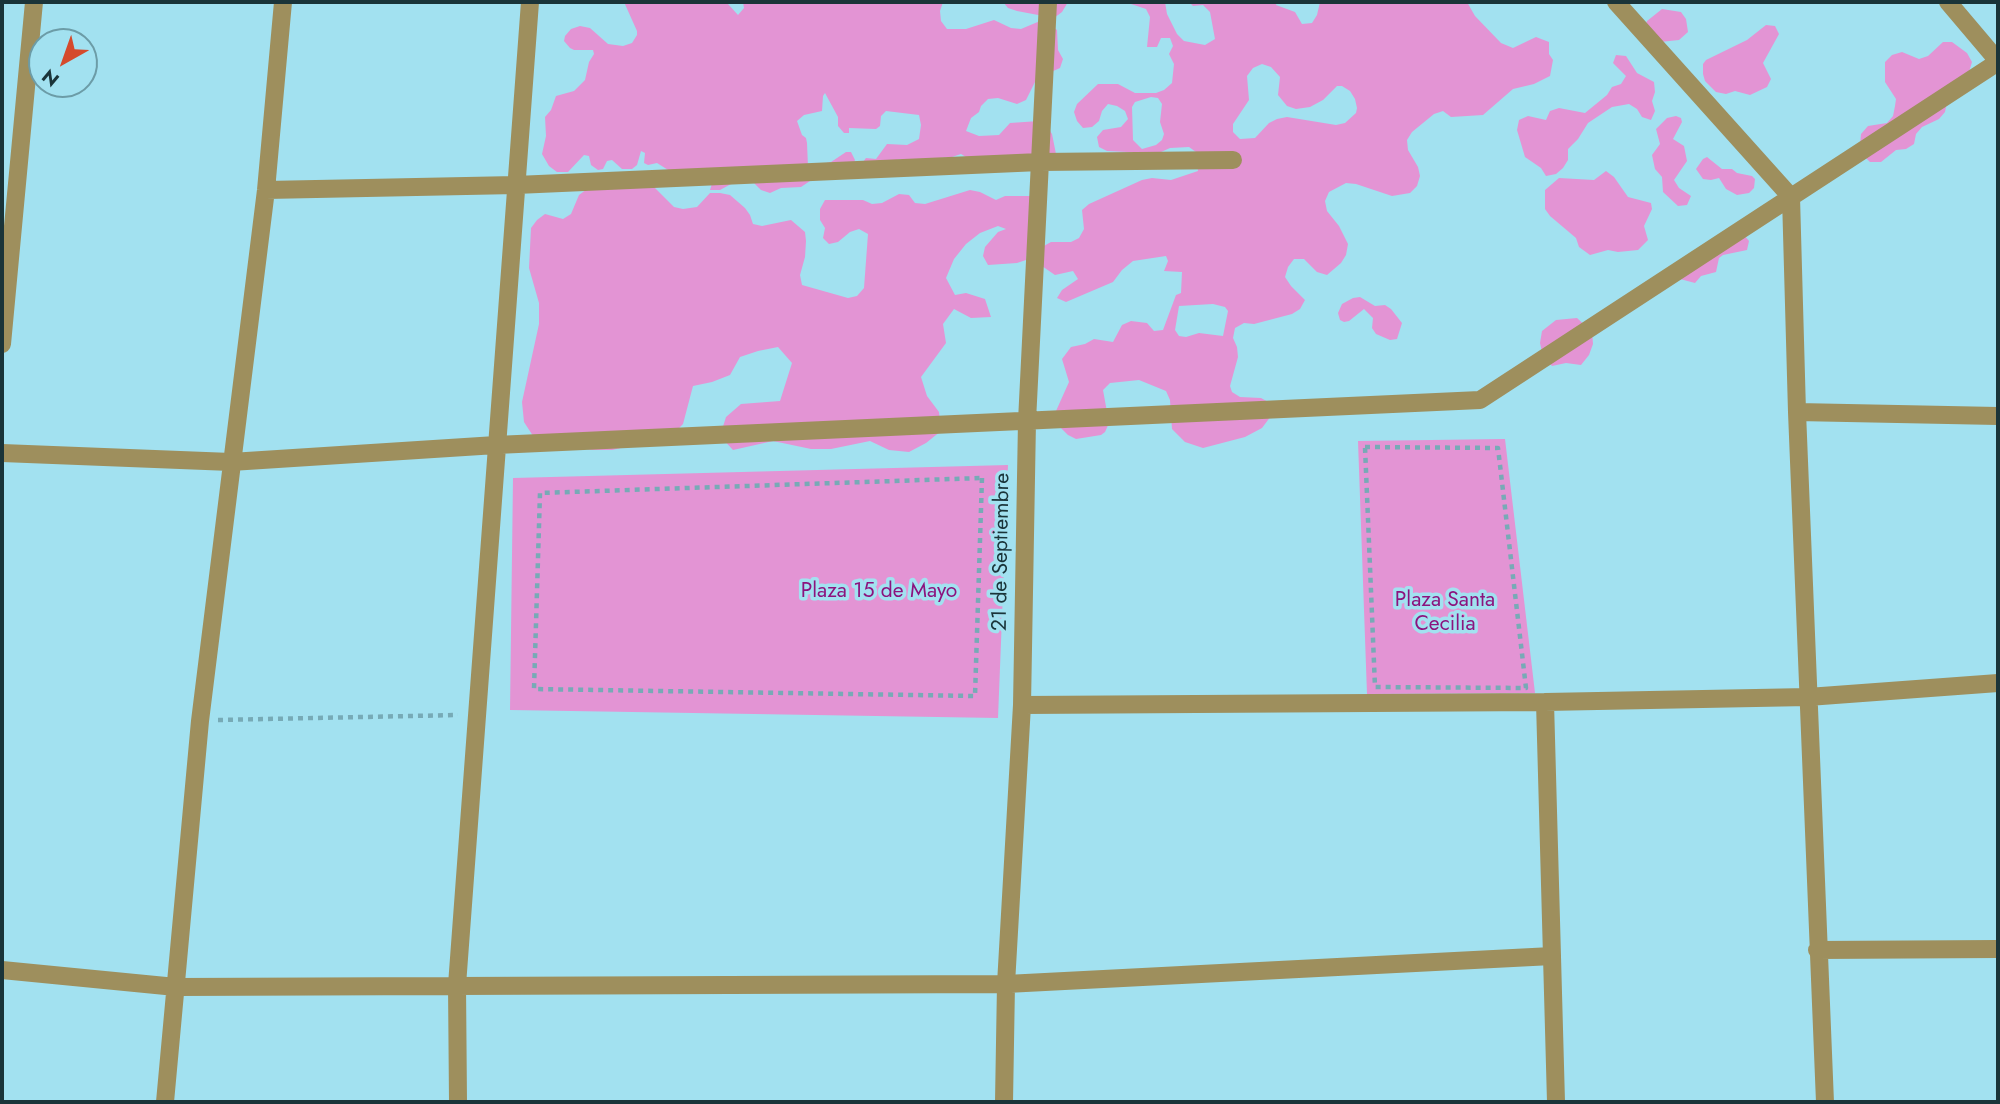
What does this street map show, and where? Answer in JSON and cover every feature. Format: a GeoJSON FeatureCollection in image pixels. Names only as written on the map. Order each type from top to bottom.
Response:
{"type":"FeatureCollection","features":[{"type":"Feature","properties":{"kind":"street"},"geometry":{"type":"LineString","coordinates":[[2,344],[34,2]]}},
{"type":"Feature","properties":{"kind":"street"},"geometry":{"type":"LineString","coordinates":[[165,1102],[200,721],[266,190],[283,2]]}},
{"type":"Feature","properties":{"kind":"street"},"geometry":{"type":"LineString","coordinates":[[458,1102],[457,985],[530,2]]}},
{"type":"Feature","properties":{"kind":"street","name":"21 de Septiembre"},"geometry":{"type":"LineString","coordinates":[[1004,1102],[1006,984],[1022,705],[1027,421],[1048,2]]}},
{"type":"Feature","properties":{"kind":"street"},"geometry":{"type":"LineString","coordinates":[[1616,2],[1791,197],[1817,950],[1825,1102]]}},
{"type":"Feature","properties":{"kind":"street"},"geometry":{"type":"LineString","coordinates":[[2,453],[231,462],[496,445],[1480,400],[1998,61],[1948,2]]}},
{"type":"Feature","properties":{"kind":"street"},"geometry":{"type":"LineString","coordinates":[[266,190],[516,184],[1040,162],[1233,160]]}},
{"type":"Feature","properties":{"kind":"street"},"geometry":{"type":"LineString","coordinates":[[1797,412],[1998,416]]}},
{"type":"Feature","properties":{"kind":"street"},"geometry":{"type":"LineString","coordinates":[[1022,705],[1545,702],[1808,697],[1998,683]]}},
{"type":"Feature","properties":{"kind":"street"},"geometry":{"type":"LineString","coordinates":[[1545,702],[1556,1102]]}},
{"type":"Feature","properties":{"kind":"street"},"geometry":{"type":"LineString","coordinates":[[1817,950],[1998,949]]}},
{"type":"Feature","properties":{"kind":"street"},"geometry":{"type":"LineString","coordinates":[[2,970],[176,988],[1006,984],[1552,956]]}},
{"type":"Feature","properties":{"kind":"path"},"geometry":{"type":"LineString","coordinates":[[1365,447],[1498,448],[1526,688],[1375,687],[1365,447]]}},
{"type":"Feature","properties":{"kind":"path"},"geometry":{"type":"LineString","coordinates":[[982,478],[975,696],[534,689],[540,494],[982,478]]}},
{"type":"Feature","properties":{"kind":"path"},"geometry":{"type":"LineString","coordinates":[[200,721],[476,714]]}},
{"type":"Feature","properties":{"kind":"green space"},"geometry":{"type":"Polygon","coordinates":[[[624,2],[719,2],[728,4],[738,15],[744,8],[743,2],[943,2],[941,21],[947,29],[966,29],[994,20],[1011,28],[1021,29],[1040,21],[1049,23],[1057,30],[1058,50],[1063,59],[1060,68],[1042,76],[1035,82],[1026,100],[1017,104],[998,98],[988,99],[971,118],[966,131],[979,136],[999,135],[1010,123],[1039,121],[1047,126],[1052,134],[1056,154],[969,159],[961,154],[904,161],[900,159],[890,162],[873,178],[868,178],[864,176],[863,162],[866,158],[876,159],[887,144],[907,145],[919,139],[919,115],[886,111],[876,129],[849,128],[849,133],[844,133],[838,126],[838,117],[825,93],[822,111],[804,115],[797,121],[802,135],[806,138],[808,167],[831,162],[846,152],[851,152],[855,160],[853,165],[813,179],[801,187],[781,188],[770,193],[761,190],[754,183],[733,183],[720,190],[710,190],[714,177],[673,173],[657,163],[648,165],[644,163],[645,153],[641,151],[637,165],[632,169],[622,169],[612,160],[598,170],[591,165],[589,156],[584,155],[568,172],[557,172],[549,166],[542,154],[546,136],[545,117],[556,96],[574,91],[585,80],[589,62],[594,54],[593,50],[570,48],[564,41],[565,36],[571,29],[580,26],[590,28],[608,44],[623,46],[632,43],[637,31],[624,2]]]}},
{"type":"Feature","properties":{"kind":"green space"},"geometry":{"type":"Polygon","coordinates":[[[1003,2],[1068,2],[1054,18],[1017,11],[1008,8],[1003,2]]]}},
{"type":"Feature","properties":{"kind":"green space"},"geometry":{"type":"Polygon","coordinates":[[[1125,2],[1165,2],[1167,14],[1177,34],[1184,41],[1205,45],[1215,39],[1210,12],[1203,5],[1193,6],[1189,2],[1277,2],[1276,5],[1295,12],[1302,24],[1312,23],[1320,2],[1467,2],[1475,16],[1501,43],[1513,48],[1536,37],[1549,42],[1549,54],[1553,60],[1550,76],[1534,84],[1513,89],[1483,115],[1451,117],[1443,111],[1434,114],[1412,132],[1407,140],[1408,150],[1420,176],[1417,186],[1410,193],[1392,196],[1346,183],[1329,192],[1325,201],[1327,211],[1348,244],[1341,263],[1327,275],[1317,272],[1304,259],[1294,259],[1285,277],[1305,300],[1300,309],[1292,314],[1254,324],[1244,323],[1235,328],[1233,338],[1238,357],[1230,386],[1232,392],[1240,397],[1261,398],[1270,403],[1274,412],[1262,428],[1245,437],[1203,448],[1185,442],[1172,429],[1170,400],[1166,391],[1139,380],[1110,383],[1103,390],[1109,423],[1101,435],[1076,439],[1068,435],[1058,425],[1056,411],[1069,382],[1062,359],[1071,347],[1094,339],[1113,342],[1122,325],[1131,321],[1147,323],[1154,331],[1163,330],[1176,295],[1181,293],[1182,272],[1164,271],[1168,261],[1166,256],[1133,261],[1113,282],[1066,302],[1057,298],[1062,290],[1078,279],[1073,271],[1055,275],[1039,264],[1042,247],[1051,242],[1071,242],[1079,238],[1084,229],[1082,210],[1089,204],[1142,180],[1171,180],[1198,171],[1196,152],[1189,147],[1170,148],[1161,152],[1127,152],[1107,151],[1099,147],[1097,137],[1103,130],[1121,127],[1128,119],[1125,111],[1117,106],[1108,104],[1099,121],[1092,127],[1083,128],[1074,112],[1077,104],[1098,84],[1118,84],[1135,93],[1156,93],[1172,83],[1174,64],[1169,54],[1173,46],[1170,38],[1161,38],[1157,47],[1147,47],[1150,17],[1146,9],[1125,2]],[[1262,64],[1253,68],[1247,76],[1249,100],[1233,124],[1233,132],[1240,139],[1255,138],[1269,123],[1277,119],[1287,117],[1336,125],[1345,123],[1356,113],[1355,99],[1350,91],[1342,86],[1337,86],[1323,100],[1310,107],[1296,109],[1287,106],[1278,95],[1280,77],[1271,67],[1262,64]],[[1151,97],[1135,102],[1132,107],[1133,140],[1142,149],[1156,145],[1164,134],[1160,122],[1162,104],[1158,98],[1151,97]],[[1213,304],[1179,306],[1175,330],[1179,336],[1199,333],[1223,336],[1228,311],[1225,307],[1213,304]]]}},
{"type":"Feature","properties":{"kind":"green space"},"geometry":{"type":"Polygon","coordinates":[[[1662,9],[1681,12],[1686,19],[1688,32],[1679,40],[1660,42],[1645,26],[1647,21],[1662,9]]]}},
{"type":"Feature","properties":{"kind":"green space"},"geometry":{"type":"Polygon","coordinates":[[[1766,25],[1775,26],[1779,34],[1763,63],[1771,79],[1767,87],[1750,95],[1735,91],[1726,94],[1716,92],[1705,81],[1703,64],[1747,40],[1766,25]]]}},
{"type":"Feature","properties":{"kind":"green space"},"geometry":{"type":"Polygon","coordinates":[[[1943,42],[1952,42],[1967,53],[1972,62],[1969,72],[1947,102],[1945,112],[1939,119],[1922,127],[1916,134],[1914,144],[1906,149],[1896,150],[1881,162],[1870,162],[1863,155],[1861,134],[1868,126],[1887,123],[1893,116],[1895,106],[1896,99],[1885,82],[1885,62],[1892,55],[1902,52],[1919,59],[1928,56],[1943,42]]]}},
{"type":"Feature","properties":{"kind":"green space"},"geometry":{"type":"Polygon","coordinates":[[[1616,55],[1626,56],[1637,73],[1654,82],[1652,101],[1655,111],[1651,120],[1642,117],[1637,109],[1629,104],[1612,107],[1588,123],[1568,149],[1568,160],[1563,168],[1556,174],[1546,176],[1541,168],[1525,157],[1517,130],[1519,120],[1528,116],[1546,120],[1550,111],[1559,108],[1585,113],[1607,95],[1612,87],[1621,84],[1626,76],[1613,63],[1616,55]]]}},
{"type":"Feature","properties":{"kind":"green space"},"geometry":{"type":"Polygon","coordinates":[[[1667,118],[1681,118],[1682,122],[1673,139],[1684,146],[1687,161],[1674,180],[1679,188],[1691,196],[1687,205],[1678,206],[1663,192],[1662,177],[1655,169],[1652,155],[1660,144],[1656,129],[1667,118]]]}},
{"type":"Feature","properties":{"kind":"green space"},"geometry":{"type":"Polygon","coordinates":[[[1707,157],[1722,169],[1732,169],[1737,173],[1752,176],[1755,179],[1754,188],[1749,193],[1737,195],[1726,189],[1719,178],[1703,179],[1696,169],[1707,157]]]}},
{"type":"Feature","properties":{"kind":"green space"},"geometry":{"type":"Polygon","coordinates":[[[1606,171],[1614,177],[1628,197],[1651,203],[1652,209],[1644,226],[1648,240],[1638,250],[1608,250],[1590,255],[1579,247],[1576,238],[1545,209],[1545,190],[1559,178],[1594,180],[1606,171]]]}},
{"type":"Feature","properties":{"kind":"green space"},"geometry":{"type":"Polygon","coordinates":[[[653,186],[674,207],[697,207],[710,193],[720,193],[730,195],[745,208],[753,224],[762,226],[791,220],[805,232],[805,257],[800,275],[802,285],[848,298],[857,296],[864,288],[868,234],[859,229],[850,232],[838,242],[829,244],[823,238],[825,228],[820,220],[820,209],[825,200],[863,200],[872,204],[882,203],[899,194],[909,195],[915,203],[925,204],[970,190],[996,200],[1005,196],[1034,196],[1026,260],[988,265],[983,256],[985,247],[998,232],[1006,229],[998,226],[980,233],[966,244],[954,259],[946,278],[955,295],[966,293],[985,299],[991,317],[971,318],[954,309],[943,324],[946,343],[921,377],[927,396],[939,412],[941,431],[909,452],[889,450],[870,441],[831,449],[811,449],[773,441],[733,450],[720,436],[726,417],[741,404],[780,401],[792,363],[778,347],[740,357],[730,375],[693,386],[683,424],[670,437],[612,450],[592,450],[535,439],[524,422],[522,402],[539,324],[539,303],[529,268],[531,228],[545,214],[563,219],[571,214],[579,195],[587,189],[653,186]]]}},
{"type":"Feature","properties":{"kind":"green space"},"geometry":{"type":"Polygon","coordinates":[[[1743,234],[1749,241],[1747,250],[1723,255],[1719,258],[1716,272],[1701,276],[1695,283],[1680,279],[1743,234]]]}},
{"type":"Feature","properties":{"kind":"green space"},"geometry":{"type":"Polygon","coordinates":[[[1360,297],[1375,306],[1385,305],[1391,309],[1402,323],[1397,339],[1390,340],[1376,334],[1372,328],[1373,318],[1364,309],[1349,321],[1340,320],[1338,313],[1342,304],[1360,297]]]}},
{"type":"Feature","properties":{"kind":"green space"},"geometry":{"type":"Polygon","coordinates":[[[1577,318],[1592,332],[1593,344],[1589,355],[1581,365],[1566,363],[1552,366],[1543,356],[1540,343],[1542,331],[1556,320],[1577,318]]]}},
{"type":"Feature","properties":{"kind":"green space","name":"Plaza Santa Cecilia"},"geometry":{"type":"Polygon","coordinates":[[[1505,439],[1535,693],[1367,694],[1358,441],[1505,439]]]}},
{"type":"Feature","properties":{"kind":"green space","name":"Plaza 15 de Mayo"},"geometry":{"type":"Polygon","coordinates":[[[1008,465],[998,718],[510,710],[513,478],[1008,465]]]}}]}
